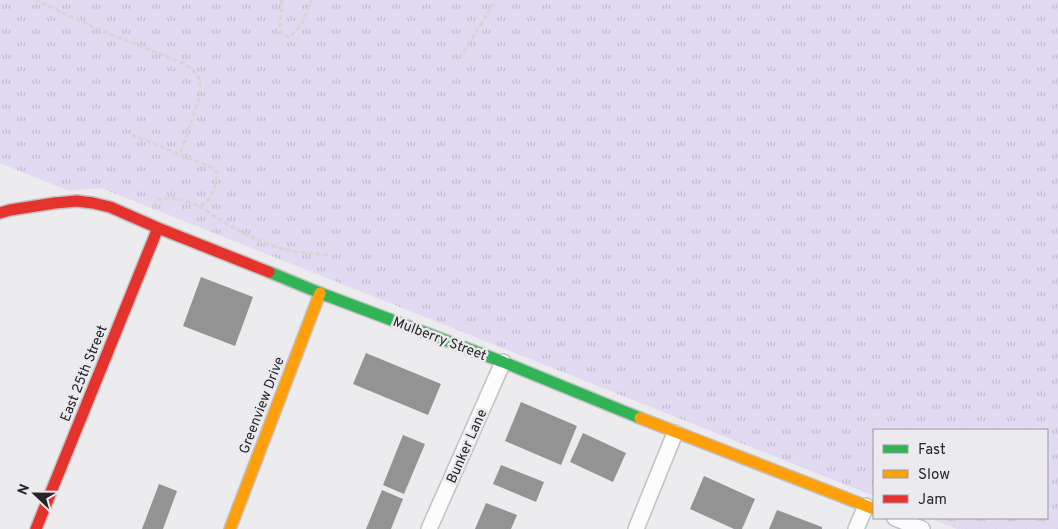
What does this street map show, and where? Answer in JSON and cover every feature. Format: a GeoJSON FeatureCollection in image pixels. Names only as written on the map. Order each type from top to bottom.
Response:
{"type":"FeatureCollection","features":[{"type":"Feature","properties":{"kind":"street","name":"Mulberry Street"},"geometry":{"type":"LineString","coordinates":[[0,213],[77,201],[110,207],[320,293],[503,362],[675,433],[870,507]]}},
{"type":"Feature","properties":{"kind":"street","name":"East 25th Street"},"geometry":{"type":"LineString","coordinates":[[36,529],[158,228]]}},
{"type":"Feature","properties":{"kind":"street","name":"Greenview Drive"},"geometry":{"type":"LineString","coordinates":[[230,529],[320,293]]}},
{"type":"Feature","properties":{"kind":"street","name":"Bunker Lane"},"geometry":{"type":"LineString","coordinates":[[429,529],[503,362]]}},
{"type":"Feature","properties":{"kind":"street"},"geometry":{"type":"LineString","coordinates":[[636,529],[675,433]]}},
{"type":"Feature","properties":{"kind":"street"},"geometry":{"type":"LineString","coordinates":[[856,529],[870,507]]}},
{"type":"Feature","properties":{"kind":"street"},"geometry":{"type":"LineString","coordinates":[[897,519],[922,529]]}},
{"type":"Feature","properties":{"kind":"path"},"geometry":{"type":"LineString","coordinates":[[35,0],[102,32],[182,63],[192,69],[198,76],[200,99],[180,154]]}},
{"type":"Feature","properties":{"kind":"path"},"geometry":{"type":"LineString","coordinates":[[281,0],[280,33],[288,36],[295,33],[303,21],[311,0]]}},
{"type":"Feature","properties":{"kind":"path"},"geometry":{"type":"LineString","coordinates":[[460,58],[496,0]]}},
{"type":"Feature","properties":{"kind":"path"},"geometry":{"type":"LineString","coordinates":[[132,135],[211,167],[216,172],[216,184],[211,195],[206,203],[199,206]]}},
{"type":"Feature","properties":{"kind":"path"},"geometry":{"type":"LineString","coordinates":[[146,223],[156,201],[167,197],[177,198],[199,206],[234,229],[275,247],[295,252],[330,255]]}},
{"type":"Feature","properties":{"kind":"green space"},"geometry":{"type":"Polygon","coordinates":[[[0,0],[1058,0],[1058,529],[957,529],[932,519],[1048,519],[1048,429],[873,429],[873,496],[101,188],[69,191],[0,163],[0,0]]]}},
{"type":"Feature","properties":{"kind":"building"},"geometry":{"type":"Polygon","coordinates":[[[201,277],[253,297],[235,346],[183,326],[201,277]]]}},
{"type":"Feature","properties":{"kind":"building"},"geometry":{"type":"Polygon","coordinates":[[[366,353],[441,384],[428,415],[353,384],[366,353]]]}},
{"type":"Feature","properties":{"kind":"building"},"geometry":{"type":"Polygon","coordinates":[[[521,402],[577,426],[561,465],[505,441],[521,402]]]}},
{"type":"Feature","properties":{"kind":"building"},"geometry":{"type":"Polygon","coordinates":[[[583,433],[626,453],[613,482],[570,462],[583,433]]]}},
{"type":"Feature","properties":{"kind":"building"},"geometry":{"type":"Polygon","coordinates":[[[403,435],[425,444],[404,494],[383,485],[403,435]]]}},
{"type":"Feature","properties":{"kind":"building"},"geometry":{"type":"Polygon","coordinates":[[[501,465],[544,482],[536,502],[493,484],[501,465]]]}},
{"type":"Feature","properties":{"kind":"building"},"geometry":{"type":"Polygon","coordinates":[[[704,476],[755,499],[742,529],[734,529],[690,509],[704,476]]]}},
{"type":"Feature","properties":{"kind":"building"},"geometry":{"type":"Polygon","coordinates":[[[159,484],[177,491],[163,529],[142,529],[159,484]]]}},
{"type":"Feature","properties":{"kind":"building"},"geometry":{"type":"Polygon","coordinates":[[[382,490],[403,499],[391,529],[366,529],[382,490]]]}},
{"type":"Feature","properties":{"kind":"building"},"geometry":{"type":"Polygon","coordinates":[[[486,503],[517,515],[511,529],[475,529],[486,503]]]}},
{"type":"Feature","properties":{"kind":"building"},"geometry":{"type":"Polygon","coordinates":[[[777,510],[822,527],[822,529],[769,529],[777,510]]]}},
{"type":"Feature","properties":{"kind":"traffic: fast"},"geometry":{"type":"LineString","coordinates":[[269,272],[503,362],[640,418]]}},
{"type":"Feature","properties":{"kind":"traffic: slow"},"geometry":{"type":"LineString","coordinates":[[230,529],[320,293]]}},
{"type":"Feature","properties":{"kind":"traffic: slow"},"geometry":{"type":"LineString","coordinates":[[640,418],[873,509]]}},
{"type":"Feature","properties":{"kind":"traffic: jam"},"geometry":{"type":"LineString","coordinates":[[0,213],[55,203],[77,201],[93,203],[110,207],[269,272]]}},
{"type":"Feature","properties":{"kind":"traffic: jam"},"geometry":{"type":"LineString","coordinates":[[36,529],[158,228]]}}]}
